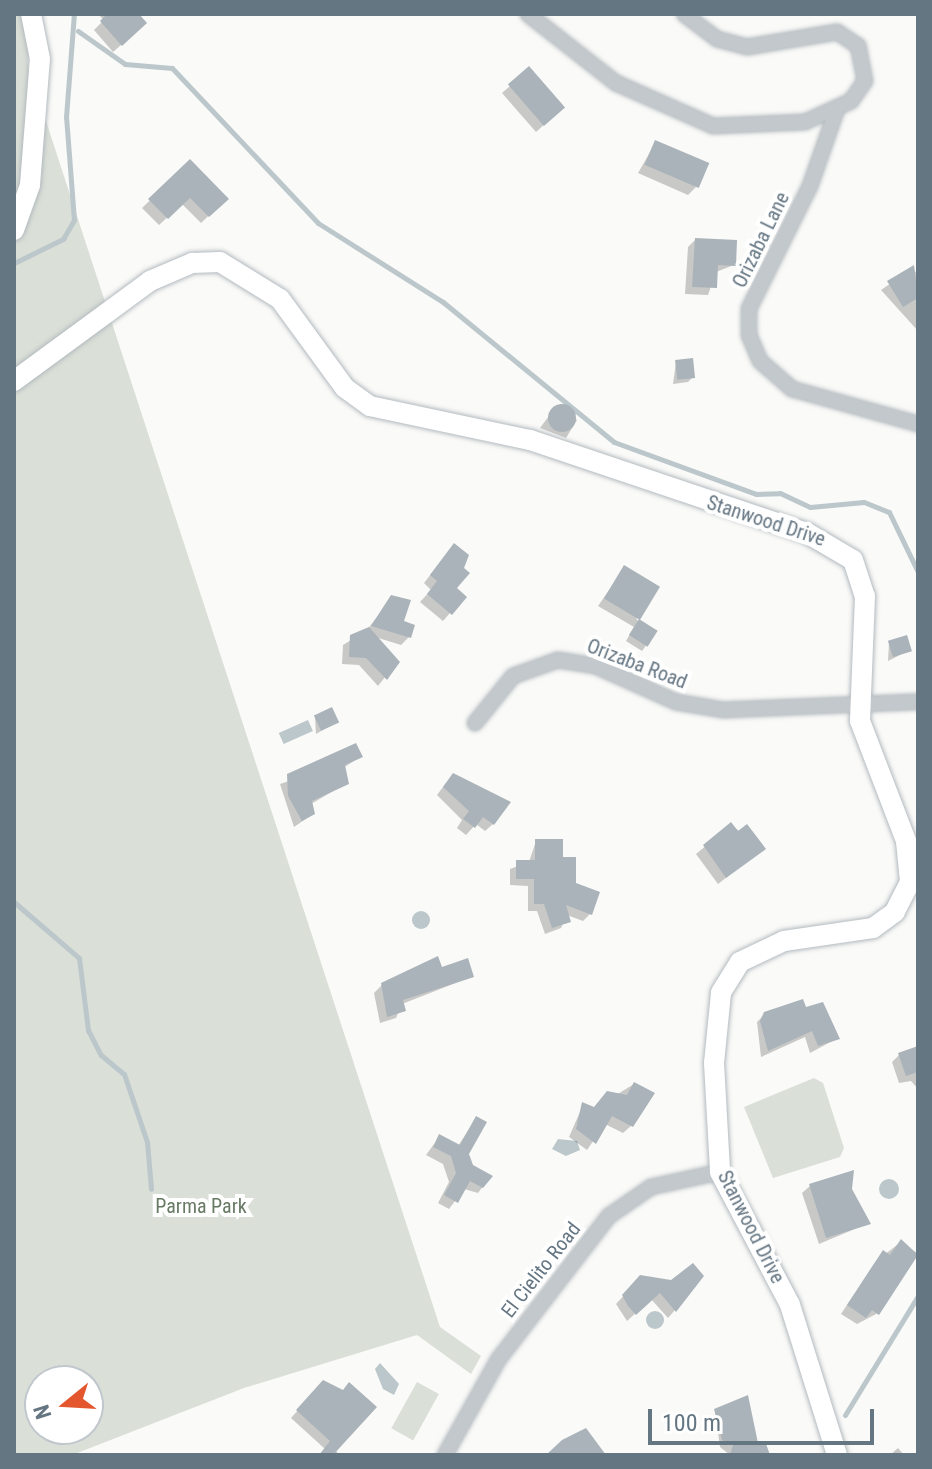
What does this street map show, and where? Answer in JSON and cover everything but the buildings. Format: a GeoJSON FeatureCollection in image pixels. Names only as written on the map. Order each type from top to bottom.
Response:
{"type":"FeatureCollection","features":[{"type":"Feature","properties":{"kind":"main road"},"geometry":{"type":"LineString","coordinates":[[14,230],[30,185],[40,59],[31,14]]}},
{"type":"Feature","properties":{"kind":"main road","name":"Stanwood Drive"},"geometry":{"type":"LineString","coordinates":[[14,381],[150,281],[192,263],[231,265],[280,299],[345,388],[376,409],[530,440],[841,547],[858,567],[865,596],[857,702],[909,851],[910,882],[895,912],[873,928],[771,944],[730,974],[716,1025],[720,1172],[790,1305],[837,1455]]}},
{"type":"Feature","properties":{"kind":"street"},"geometry":{"type":"LineString","coordinates":[[528,14],[616,83],[685,118],[742,128],[805,122],[837,109],[865,81],[865,58],[849,37],[820,32],[747,47],[717,39],[684,14]]}},
{"type":"Feature","properties":{"kind":"street","name":"Orizaba Lane"},"geometry":{"type":"LineString","coordinates":[[837,109],[810,186],[749,309],[749,335],[760,361],[792,389],[918,424]]}},
{"type":"Feature","properties":{"kind":"street","name":"Orizaba Road"},"geometry":{"type":"LineString","coordinates":[[475,723],[513,676],[558,660],[596,666],[708,708],[857,702]]}},
{"type":"Feature","properties":{"kind":"street"},"geometry":{"type":"LineString","coordinates":[[857,702],[918,702]]}},
{"type":"Feature","properties":{"kind":"street","name":"El Cielito Road"},"geometry":{"type":"LineString","coordinates":[[445,1455],[504,1351],[609,1216],[651,1187],[720,1172]]}},
{"type":"Feature","properties":{"kind":"green space","name":"Parma Park"},"geometry":{"type":"Polygon","coordinates":[[[14,14],[30,14],[28,66],[440,1327],[481,1356],[471,1374],[417,1335],[244,1388],[104,1443],[104,1365],[24,1365],[24,1445],[98,1445],[72,1455],[14,1455],[14,14]]]}},
{"type":"Feature","properties":{"kind":"green space"},"geometry":{"type":"Polygon","coordinates":[[[814,1078],[823,1083],[844,1148],[840,1157],[773,1178],[744,1107],[814,1078]]]}},
{"type":"Feature","properties":{"kind":"green space"},"geometry":{"type":"Polygon","coordinates":[[[417,1382],[439,1394],[413,1440],[391,1428],[417,1382]]]}},
{"type":"Feature","properties":{"kind":"shaded area"},"geometry":{"type":"Polygon","coordinates":[[[308,720],[313,731],[284,744],[279,733],[308,720]]]}},
{"type":"Feature","properties":{"kind":"shaded area"},"geometry":{"type":"Polygon","coordinates":[[[421,911],[430,920],[421,929],[412,920],[421,911]]]}},
{"type":"Feature","properties":{"kind":"shaded area"},"geometry":{"type":"Polygon","coordinates":[[[558,1139],[577,1141],[580,1150],[566,1156],[552,1149],[558,1139]]]}},
{"type":"Feature","properties":{"kind":"shaded area"},"geometry":{"type":"Polygon","coordinates":[[[885,1179],[893,1179],[899,1189],[893,1199],[885,1199],[879,1193],[879,1185],[885,1179]]]}},
{"type":"Feature","properties":{"kind":"shaded area"},"geometry":{"type":"Polygon","coordinates":[[[655,1311],[664,1320],[655,1329],[646,1320],[655,1311]]]}},
{"type":"Feature","properties":{"kind":"shaded area"},"geometry":{"type":"Polygon","coordinates":[[[380,1363],[399,1384],[394,1395],[383,1389],[375,1369],[380,1363]]]}},
{"type":"Feature","properties":{"kind":"waterway"},"geometry":{"type":"LineString","coordinates":[[14,263],[63,239],[74,220],[66,117],[74,14]]}},
{"type":"Feature","properties":{"kind":"waterway"},"geometry":{"type":"LineString","coordinates":[[78,31],[125,64],[172,68],[318,223],[443,302],[614,442],[756,494],[780,493],[810,507],[864,502],[889,512],[918,572]]}},
{"type":"Feature","properties":{"kind":"waterway"},"geometry":{"type":"LineString","coordinates":[[14,902],[79,958],[88,1030],[101,1055],[124,1074],[147,1142],[151,1189]]}},
{"type":"Feature","properties":{"kind":"waterway"},"geometry":{"type":"LineString","coordinates":[[845,1415],[918,1296]]}}]}
